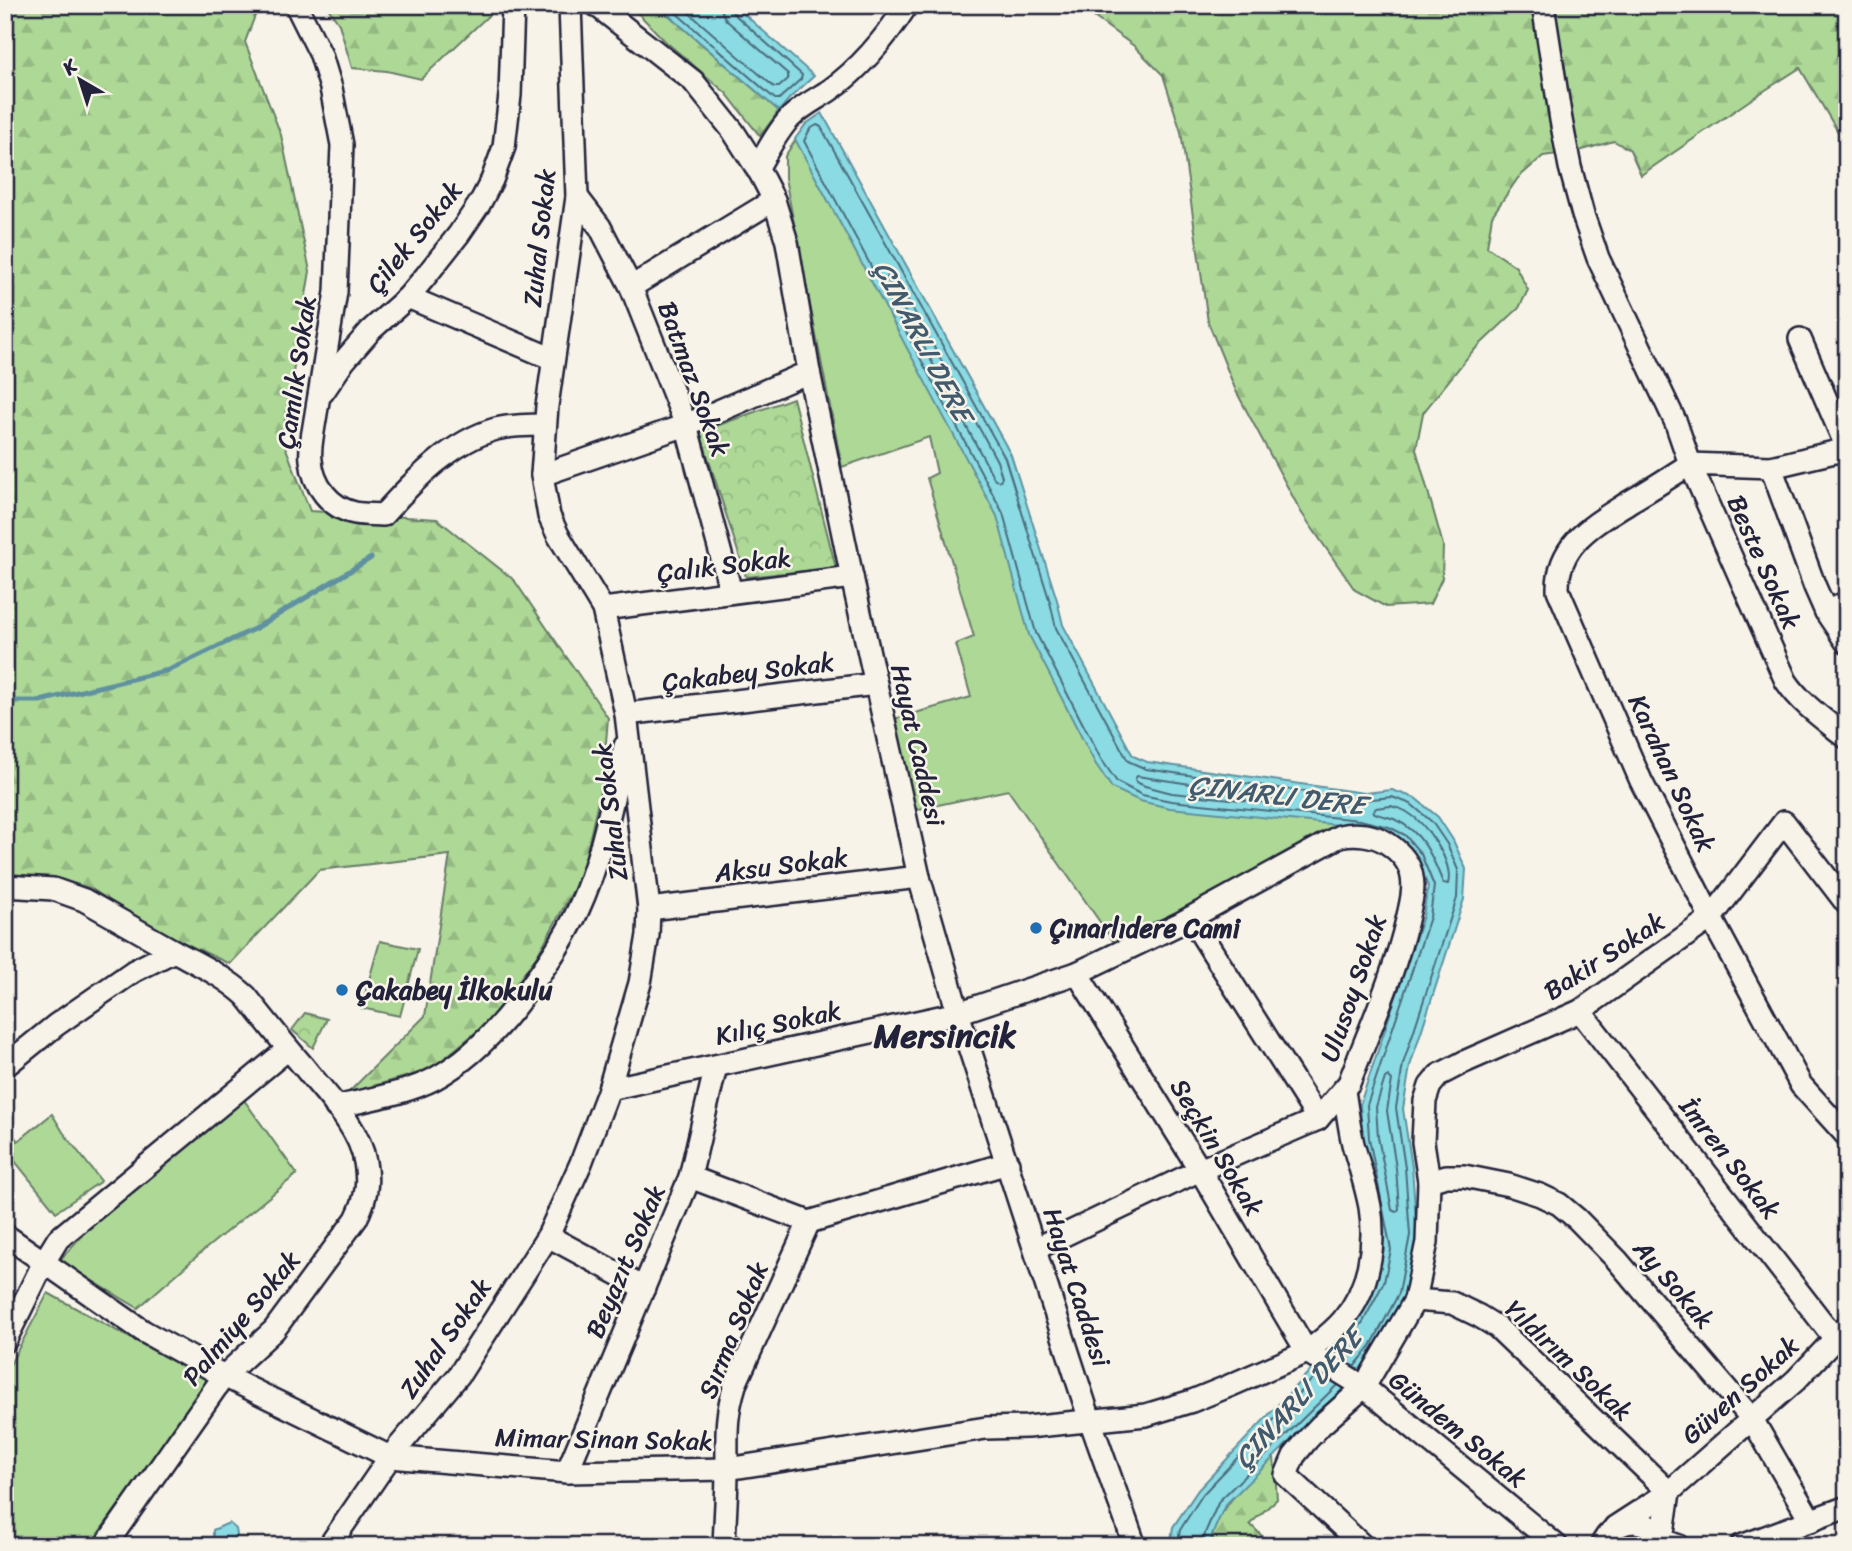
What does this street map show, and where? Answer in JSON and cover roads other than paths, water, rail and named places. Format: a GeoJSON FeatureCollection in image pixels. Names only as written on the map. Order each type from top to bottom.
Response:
{"type":"FeatureCollection","features":[{"type":"Feature","properties":{"kind":"street","name":"Çamlık Sokak"},"geometry":{"type":"LineString","coordinates":[[296,5],[321,55],[331,88],[342,145],[336,292],[312,438],[311,461],[315,480],[325,496],[339,508],[354,513],[383,514],[402,493],[450,451],[472,438],[507,427],[545,425]]}},
{"type":"Feature","properties":{"kind":"street","name":"Çilek Sokak"},"geometry":{"type":"LineString","coordinates":[[318,399],[344,361],[371,330],[408,296],[458,234],[492,180],[504,147],[510,95],[513,5]]}},
{"type":"Feature","properties":{"kind":"street","name":"Zuhal Sokak"},"geometry":{"type":"LineString","coordinates":[[329,1546],[390,1457],[459,1375],[548,1236],[581,1163],[609,1089],[640,984],[648,935],[649,909],[627,723],[603,608],[549,516],[541,475],[553,359],[577,197],[570,5]]}},
{"type":"Feature","properties":{"kind":"street","name":"Hayat Caddesi"},"geometry":{"type":"LineString","coordinates":[[596,5],[693,81],[733,131],[774,200],[787,243],[809,372],[919,877],[958,1013],[1090,1420],[1135,1546]]}},
{"type":"Feature","properties":{"kind":"street"},"geometry":{"type":"LineString","coordinates":[[757,169],[787,121],[804,105],[830,90],[860,64],[897,22],[907,5]]}},
{"type":"Feature","properties":{"kind":"street"},"geometry":{"type":"LineString","coordinates":[[1544,5],[1561,120],[1583,215],[1598,258],[1676,423],[1690,464]]}},
{"type":"Feature","properties":{"kind":"street","name":"Batmaz Sokak"},"geometry":{"type":"LineString","coordinates":[[577,197],[600,228],[631,288],[686,425],[731,592]]}},
{"type":"Feature","properties":{"kind":"street"},"geometry":{"type":"LineString","coordinates":[[631,288],[774,200]]}},
{"type":"Feature","properties":{"kind":"street"},"geometry":{"type":"LineString","coordinates":[[408,296],[553,359]]}},
{"type":"Feature","properties":{"kind":"street"},"geometry":{"type":"LineString","coordinates":[[1800,339],[1847,448]]}},
{"type":"Feature","properties":{"kind":"street"},"geometry":{"type":"LineString","coordinates":[[541,475],[686,425],[809,372]]}},
{"type":"Feature","properties":{"kind":"street","name":"Beste Sokak"},"geometry":{"type":"LineString","coordinates":[[1847,448],[1772,467],[1690,464],[1786,681],[1801,700],[1847,738]]}},
{"type":"Feature","properties":{"kind":"street","name":"Karahan Sokak"},"geometry":{"type":"LineString","coordinates":[[1690,464],[1587,529],[1561,565],[1557,578],[1558,590],[1641,780],[1711,918],[1801,1085],[1847,1136]]}},
{"type":"Feature","properties":{"kind":"street","name":"Beste Sokak"},"geometry":{"type":"LineString","coordinates":[[1772,467],[1815,587],[1826,612],[1847,643]]}},
{"type":"Feature","properties":{"kind":"street","name":"Çalık Sokak"},"geometry":{"type":"LineString","coordinates":[[603,608],[852,577]]}},
{"type":"Feature","properties":{"kind":"street","name":"Beste Sokak"},"geometry":{"type":"LineString","coordinates":[[1826,612],[1847,602]]}},
{"type":"Feature","properties":{"kind":"street","name":"Çakabey Sokak"},"geometry":{"type":"LineString","coordinates":[[627,723],[876,684]]}},
{"type":"Feature","properties":{"kind":"street"},"geometry":{"type":"LineString","coordinates":[[336,1107],[432,1080],[457,1066],[505,1021],[558,948],[590,882],[604,838],[627,723]]}},
{"type":"Feature","properties":{"kind":"street","name":"Bakir Sokak"},"geometry":{"type":"LineString","coordinates":[[1363,1546],[1286,1475],[1294,1456],[1358,1384],[1415,1300],[1427,1242],[1429,1181],[1423,1121],[1430,1086],[1439,1075],[1464,1062],[1580,1012],[1711,918],[1784,822],[1847,904]]}},
{"type":"Feature","properties":{"kind":"street","name":"Ulusoy Sokak"},"geometry":{"type":"LineString","coordinates":[[958,1013],[1077,973],[1191,918],[1340,836],[1350,834],[1382,840],[1402,856],[1409,866],[1413,887],[1401,945],[1349,1083],[1343,1091],[1370,1209],[1370,1260],[1365,1282],[1355,1303],[1314,1356],[1146,1415],[1090,1420]]}},
{"type":"Feature","properties":{"kind":"street","name":"Aksu Sokak"},"geometry":{"type":"LineString","coordinates":[[649,909],[919,877]]}},
{"type":"Feature","properties":{"kind":"street","name":"Palmiye Sokak"},"geometry":{"type":"LineString","coordinates":[[5,886],[53,889],[84,900],[232,983],[246,996],[336,1107],[358,1141],[365,1159],[365,1200],[356,1219],[274,1330],[224,1376],[105,1546]]}},
{"type":"Feature","properties":{"kind":"street"},"geometry":{"type":"LineString","coordinates":[[1191,918],[1318,1118]]}},
{"type":"Feature","properties":{"kind":"street"},"geometry":{"type":"LineString","coordinates":[[5,1066],[56,1025],[134,971],[174,951]]}},
{"type":"Feature","properties":{"kind":"street","name":"Seçkin Sokak"},"geometry":{"type":"LineString","coordinates":[[1077,973],[1314,1356]]}},
{"type":"Feature","properties":{"kind":"street","name":"İmren Sokak"},"geometry":{"type":"LineString","coordinates":[[1580,1012],[1841,1333]]}},
{"type":"Feature","properties":{"kind":"street","name":"Kılıç Sokak"},"geometry":{"type":"LineString","coordinates":[[609,1089],[958,1013]]}},
{"type":"Feature","properties":{"kind":"street"},"geometry":{"type":"LineString","coordinates":[[5,1341],[58,1239],[288,1049]]}},
{"type":"Feature","properties":{"kind":"street","name":"Beyazıt Sokak"},"geometry":{"type":"LineString","coordinates":[[567,1472],[690,1177],[716,1066]]}},
{"type":"Feature","properties":{"kind":"street"},"geometry":{"type":"LineString","coordinates":[[1035,1249],[1200,1170],[1318,1118],[1343,1091]]}},
{"type":"Feature","properties":{"kind":"street"},"geometry":{"type":"LineString","coordinates":[[690,1177],[809,1222],[1008,1163]]}},
{"type":"Feature","properties":{"kind":"street","name":"Ay Sokak"},"geometry":{"type":"LineString","coordinates":[[1429,1181],[1446,1176],[1464,1176],[1509,1185],[1559,1204],[1577,1219],[1617,1260],[1752,1419],[1811,1521]]}},
{"type":"Feature","properties":{"kind":"street","name":"Sırma Sokak"},"geometry":{"type":"LineString","coordinates":[[724,1546],[726,1429],[729,1406],[735,1385],[809,1222]]}},
{"type":"Feature","properties":{"kind":"street","name":"Mimar Sinan Sokak"},"geometry":{"type":"LineString","coordinates":[[5,1235],[143,1331],[224,1376],[390,1457],[567,1472],[727,1469],[986,1428],[1027,1427],[1090,1420]]}},
{"type":"Feature","properties":{"kind":"street"},"geometry":{"type":"LineString","coordinates":[[548,1236],[644,1288]]}},
{"type":"Feature","properties":{"kind":"street","name":"Yıldırım Sokak"},"geometry":{"type":"LineString","coordinates":[[1415,1300],[1452,1303],[1479,1315],[1497,1327],[1669,1492]]}},
{"type":"Feature","properties":{"kind":"street","name":"Güven Sokak"},"geometry":{"type":"LineString","coordinates":[[1604,1538],[1669,1492],[1796,1380],[1841,1333]]}},
{"type":"Feature","properties":{"kind":"street","name":"Gündem Sokak"},"geometry":{"type":"LineString","coordinates":[[1314,1356],[1358,1384],[1557,1546]]}},
{"type":"Feature","properties":{"kind":"street"},"geometry":{"type":"LineString","coordinates":[[1668,1544],[1669,1492]]}},
{"type":"Feature","properties":{"kind":"street"},"geometry":{"type":"LineString","coordinates":[[1741,1546],[1847,1507]]}},
{"type":"Feature","properties":{"kind":"street"},"geometry":{"type":"LineString","coordinates":[[1604,1538],[1625,1523],[1636,1522],[1656,1531],[1668,1544]]}},
{"type":"Feature","properties":{"kind":"water"},"geometry":{"type":"Polygon","coordinates":[[[657,5],[734,5],[814,76],[779,111],[657,5]]]}},
{"type":"Feature","properties":{"kind":"water","name":"ÇINARLI DERE"},"geometry":{"type":"Polygon","coordinates":[[[822,113],[1011,455],[1063,625],[1133,756],[1147,762],[1364,793],[1392,790],[1415,798],[1438,817],[1453,840],[1466,869],[1464,899],[1410,1066],[1403,1109],[1412,1167],[1417,1236],[1406,1296],[1377,1350],[1352,1380],[1225,1505],[1212,1535],[1211,1546],[1170,1546],[1173,1527],[1198,1490],[1356,1319],[1377,1279],[1384,1249],[1362,1138],[1360,1104],[1423,916],[1428,886],[1416,858],[1359,827],[1170,808],[1140,801],[1112,788],[1095,763],[1029,635],[997,516],[795,139],[806,124],[822,113]]]}},
{"type":"Feature","properties":{"kind":"water"},"geometry":{"type":"Polygon","coordinates":[[[229,1523],[236,1529],[237,1535],[232,1546],[209,1546],[213,1540],[213,1530],[229,1523]]]}},
{"type":"Feature","properties":{"kind":"waterway"},"geometry":{"type":"LineString","coordinates":[[5,701],[40,701],[169,670],[256,628],[371,558]]}},
{"type":"Feature","properties":{"kind":"place","name":"Çınarlıdere Cami"},"geometry":{"type":"Point","coordinates":[1036,928]}},
{"type":"Feature","properties":{"kind":"place","name":"Çakabey İlkokulu"},"geometry":{"type":"Point","coordinates":[342,990]}},
{"type":"Feature","properties":{"kind":"district","name":"Mersincik"},"geometry":{"type":"Point","coordinates":[945,1036]}}]}
